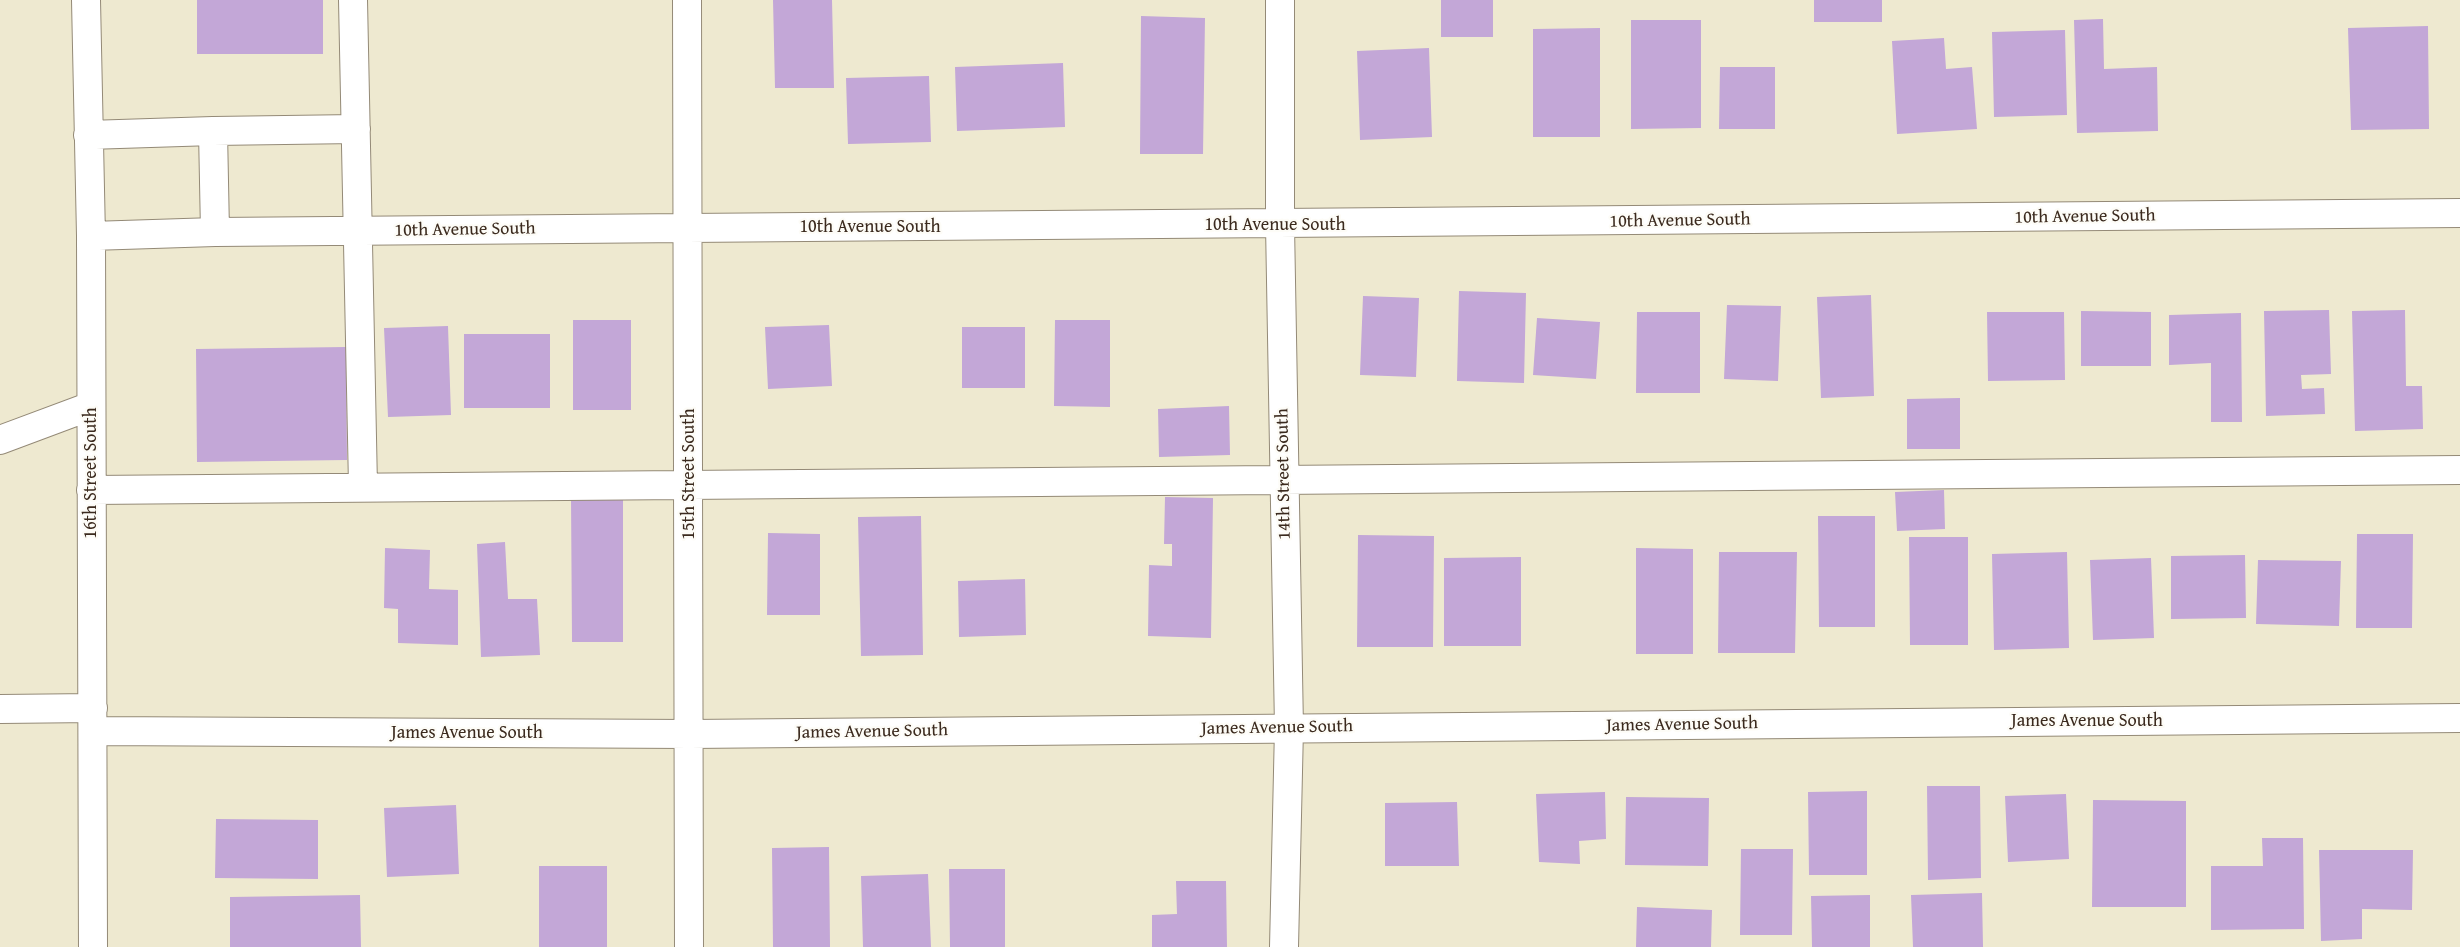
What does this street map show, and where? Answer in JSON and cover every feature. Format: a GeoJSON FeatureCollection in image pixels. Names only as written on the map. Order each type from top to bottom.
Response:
{"type":"FeatureCollection","features":[{"type":"Feature","properties":{"kind":"street","name":"16th Street South"},"geometry":{"type":"LineString","coordinates":[[86,0],[91,236],[91,490],[94,719],[93,947]]}},
{"type":"Feature","properties":{"kind":"street"},"geometry":{"type":"LineString","coordinates":[[354,0],[363,486]]}},
{"type":"Feature","properties":{"kind":"street","name":"15th Street South"},"geometry":{"type":"LineString","coordinates":[[687,0],[689,947]]}},
{"type":"Feature","properties":{"kind":"street","name":"14th Street South"},"geometry":{"type":"LineString","coordinates":[[1280,0],[1280,224],[1289,728],[1284,947]]}},
{"type":"Feature","properties":{"kind":"street"},"geometry":{"type":"LineString","coordinates":[[88,135],[356,129]]}},
{"type":"Feature","properties":{"kind":"street"},"geometry":{"type":"LineString","coordinates":[[213,131],[215,232]]}},
{"type":"Feature","properties":{"kind":"street","name":"10th Avenue South"},"geometry":{"type":"LineString","coordinates":[[91,236],[215,232],[2460,213]]}},
{"type":"Feature","properties":{"kind":"street"},"geometry":{"type":"LineString","coordinates":[[0,440],[91,406]]}},
{"type":"Feature","properties":{"kind":"street"},"geometry":{"type":"LineString","coordinates":[[91,490],[689,483],[1284,481],[2460,470]]}},
{"type":"Feature","properties":{"kind":"street","name":"James Avenue South"},"geometry":{"type":"LineString","coordinates":[[0,708],[94,719],[690,734],[2460,718]]}},
{"type":"Feature","properties":{"kind":"building"},"geometry":{"type":"Polygon","coordinates":[[[197,0],[323,0],[323,54],[197,54],[197,0]]]}},
{"type":"Feature","properties":{"kind":"building"},"geometry":{"type":"Polygon","coordinates":[[[773,0],[832,0],[834,88],[775,88],[773,0]]]}},
{"type":"Feature","properties":{"kind":"building"},"geometry":{"type":"Polygon","coordinates":[[[1441,0],[1493,0],[1493,37],[1441,37],[1441,0]]]}},
{"type":"Feature","properties":{"kind":"building"},"geometry":{"type":"Polygon","coordinates":[[[1814,0],[1882,0],[1882,22],[1814,22],[1814,0]]]}},
{"type":"Feature","properties":{"kind":"building"},"geometry":{"type":"Polygon","coordinates":[[[1141,16],[1205,18],[1203,154],[1140,154],[1141,16]]]}},
{"type":"Feature","properties":{"kind":"building"},"geometry":{"type":"Polygon","coordinates":[[[2103,19],[2104,69],[2157,67],[2158,131],[2077,133],[2074,20],[2103,19]]]}},
{"type":"Feature","properties":{"kind":"building"},"geometry":{"type":"Polygon","coordinates":[[[1631,20],[1701,20],[1701,128],[1631,129],[1631,20]]]}},
{"type":"Feature","properties":{"kind":"building"},"geometry":{"type":"Polygon","coordinates":[[[2428,26],[2429,129],[2351,130],[2348,28],[2428,26]]]}},
{"type":"Feature","properties":{"kind":"building"},"geometry":{"type":"Polygon","coordinates":[[[1600,28],[1600,137],[1533,137],[1533,29],[1600,28]]]}},
{"type":"Feature","properties":{"kind":"building"},"geometry":{"type":"Polygon","coordinates":[[[2065,30],[2067,115],[1994,117],[1992,32],[2065,30]]]}},
{"type":"Feature","properties":{"kind":"building"},"geometry":{"type":"Polygon","coordinates":[[[1944,38],[1946,69],[1972,67],[1977,129],[1897,134],[1892,41],[1944,38]]]}},
{"type":"Feature","properties":{"kind":"building"},"geometry":{"type":"Polygon","coordinates":[[[1429,48],[1432,137],[1360,140],[1357,51],[1429,48]]]}},
{"type":"Feature","properties":{"kind":"building"},"geometry":{"type":"Polygon","coordinates":[[[1063,63],[1065,127],[957,131],[955,67],[1063,63]]]}},
{"type":"Feature","properties":{"kind":"building"},"geometry":{"type":"Polygon","coordinates":[[[1720,67],[1775,67],[1775,129],[1719,129],[1720,67]]]}},
{"type":"Feature","properties":{"kind":"building"},"geometry":{"type":"Polygon","coordinates":[[[929,76],[931,142],[848,144],[846,78],[929,76]]]}},
{"type":"Feature","properties":{"kind":"building"},"geometry":{"type":"Polygon","coordinates":[[[1459,291],[1526,293],[1524,383],[1457,381],[1459,291]]]}},
{"type":"Feature","properties":{"kind":"building"},"geometry":{"type":"Polygon","coordinates":[[[1871,295],[1874,396],[1821,398],[1817,297],[1871,295]]]}},
{"type":"Feature","properties":{"kind":"building"},"geometry":{"type":"Polygon","coordinates":[[[1363,296],[1419,298],[1416,377],[1360,375],[1363,296]]]}},
{"type":"Feature","properties":{"kind":"building"},"geometry":{"type":"Polygon","coordinates":[[[1727,305],[1781,306],[1778,381],[1724,379],[1727,305]]]}},
{"type":"Feature","properties":{"kind":"building"},"geometry":{"type":"Polygon","coordinates":[[[2329,310],[2331,374],[2301,375],[2302,389],[2324,388],[2325,414],[2266,416],[2264,311],[2329,310]]]}},
{"type":"Feature","properties":{"kind":"building"},"geometry":{"type":"Polygon","coordinates":[[[2405,310],[2406,386],[2422,386],[2423,429],[2355,431],[2352,311],[2405,310]]]}},
{"type":"Feature","properties":{"kind":"building"},"geometry":{"type":"Polygon","coordinates":[[[2081,311],[2151,312],[2151,366],[2081,366],[2081,311]]]}},
{"type":"Feature","properties":{"kind":"building"},"geometry":{"type":"Polygon","coordinates":[[[1637,312],[1700,312],[1700,393],[1636,393],[1637,312]]]}},
{"type":"Feature","properties":{"kind":"building"},"geometry":{"type":"Polygon","coordinates":[[[1987,312],[2064,312],[2065,380],[1988,381],[1987,312]]]}},
{"type":"Feature","properties":{"kind":"building"},"geometry":{"type":"Polygon","coordinates":[[[2241,313],[2242,422],[2211,422],[2211,363],[2169,365],[2169,315],[2241,313]]]}},
{"type":"Feature","properties":{"kind":"building"},"geometry":{"type":"Polygon","coordinates":[[[1537,318],[1600,322],[1596,379],[1533,375],[1537,318]]]}},
{"type":"Feature","properties":{"kind":"building"},"geometry":{"type":"Polygon","coordinates":[[[573,320],[631,320],[631,410],[573,410],[573,320]]]}},
{"type":"Feature","properties":{"kind":"building"},"geometry":{"type":"Polygon","coordinates":[[[1055,320],[1110,320],[1110,407],[1054,406],[1055,320]]]}},
{"type":"Feature","properties":{"kind":"building"},"geometry":{"type":"Polygon","coordinates":[[[829,325],[832,386],[768,389],[765,327],[829,325]]]}},
{"type":"Feature","properties":{"kind":"building"},"geometry":{"type":"Polygon","coordinates":[[[448,326],[451,415],[388,417],[384,328],[448,326]]]}},
{"type":"Feature","properties":{"kind":"building"},"geometry":{"type":"Polygon","coordinates":[[[962,327],[1025,327],[1025,388],[962,388],[962,327]]]}},
{"type":"Feature","properties":{"kind":"building"},"geometry":{"type":"Polygon","coordinates":[[[464,334],[550,334],[550,408],[464,408],[464,334]]]}},
{"type":"Feature","properties":{"kind":"building"},"geometry":{"type":"Polygon","coordinates":[[[346,347],[347,460],[197,462],[196,349],[346,347]]]}},
{"type":"Feature","properties":{"kind":"building"},"geometry":{"type":"Polygon","coordinates":[[[1960,398],[1960,449],[1907,449],[1907,399],[1960,398]]]}},
{"type":"Feature","properties":{"kind":"building"},"geometry":{"type":"Polygon","coordinates":[[[1229,406],[1230,455],[1159,457],[1158,409],[1229,406]]]}},
{"type":"Feature","properties":{"kind":"building"},"geometry":{"type":"Polygon","coordinates":[[[1944,490],[1945,529],[1897,531],[1895,492],[1944,490]]]}},
{"type":"Feature","properties":{"kind":"building"},"geometry":{"type":"Polygon","coordinates":[[[623,495],[623,642],[572,642],[571,496],[623,495]]]}},
{"type":"Feature","properties":{"kind":"building"},"geometry":{"type":"Polygon","coordinates":[[[1165,497],[1213,498],[1211,638],[1148,636],[1149,565],[1172,566],[1172,544],[1164,544],[1165,497]]]}},
{"type":"Feature","properties":{"kind":"building"},"geometry":{"type":"Polygon","coordinates":[[[921,516],[923,655],[861,656],[858,517],[921,516]]]}},
{"type":"Feature","properties":{"kind":"building"},"geometry":{"type":"Polygon","coordinates":[[[1818,516],[1875,516],[1875,627],[1819,627],[1818,516]]]}},
{"type":"Feature","properties":{"kind":"building"},"geometry":{"type":"Polygon","coordinates":[[[768,533],[820,534],[820,615],[767,615],[768,533]]]}},
{"type":"Feature","properties":{"kind":"building"},"geometry":{"type":"Polygon","coordinates":[[[2357,534],[2413,534],[2412,628],[2356,628],[2357,534]]]}},
{"type":"Feature","properties":{"kind":"building"},"geometry":{"type":"Polygon","coordinates":[[[1358,535],[1434,536],[1433,647],[1357,647],[1358,535]]]}},
{"type":"Feature","properties":{"kind":"building"},"geometry":{"type":"Polygon","coordinates":[[[1909,537],[1968,537],[1968,645],[1910,645],[1909,537]]]}},
{"type":"Feature","properties":{"kind":"building"},"geometry":{"type":"Polygon","coordinates":[[[505,542],[508,599],[537,599],[540,655],[481,657],[477,544],[505,542]]]}},
{"type":"Feature","properties":{"kind":"building"},"geometry":{"type":"Polygon","coordinates":[[[385,548],[430,550],[429,589],[458,590],[458,645],[398,643],[398,609],[384,608],[385,548]]]}},
{"type":"Feature","properties":{"kind":"building"},"geometry":{"type":"Polygon","coordinates":[[[1636,548],[1693,549],[1693,654],[1636,654],[1636,548]]]}},
{"type":"Feature","properties":{"kind":"building"},"geometry":{"type":"Polygon","coordinates":[[[1719,552],[1797,552],[1795,653],[1718,653],[1719,552]]]}},
{"type":"Feature","properties":{"kind":"building"},"geometry":{"type":"Polygon","coordinates":[[[2067,552],[2069,648],[1994,650],[1992,554],[2067,552]]]}},
{"type":"Feature","properties":{"kind":"building"},"geometry":{"type":"Polygon","coordinates":[[[2245,555],[2246,618],[2171,619],[2171,556],[2245,555]]]}},
{"type":"Feature","properties":{"kind":"building"},"geometry":{"type":"Polygon","coordinates":[[[1521,557],[1521,646],[1444,646],[1444,558],[1521,557]]]}},
{"type":"Feature","properties":{"kind":"building"},"geometry":{"type":"Polygon","coordinates":[[[2151,558],[2154,638],[2093,640],[2090,560],[2151,558]]]}},
{"type":"Feature","properties":{"kind":"building"},"geometry":{"type":"Polygon","coordinates":[[[2258,560],[2341,561],[2339,626],[2256,624],[2258,560]]]}},
{"type":"Feature","properties":{"kind":"building"},"geometry":{"type":"Polygon","coordinates":[[[1025,579],[1026,635],[959,637],[958,581],[1025,579]]]}},
{"type":"Feature","properties":{"kind":"building"},"geometry":{"type":"Polygon","coordinates":[[[1927,786],[1980,786],[1981,878],[1928,880],[1927,786]]]}},
{"type":"Feature","properties":{"kind":"building"},"geometry":{"type":"Polygon","coordinates":[[[1867,791],[1867,875],[1809,875],[1808,792],[1867,791]]]}},
{"type":"Feature","properties":{"kind":"building"},"geometry":{"type":"Polygon","coordinates":[[[1605,792],[1606,839],[1579,841],[1580,864],[1539,862],[1536,794],[1605,792]]]}},
{"type":"Feature","properties":{"kind":"building"},"geometry":{"type":"Polygon","coordinates":[[[2066,794],[2069,859],[2008,862],[2005,796],[2066,794]]]}},
{"type":"Feature","properties":{"kind":"building"},"geometry":{"type":"Polygon","coordinates":[[[1626,797],[1709,798],[1708,866],[1625,865],[1626,797]]]}},
{"type":"Feature","properties":{"kind":"building"},"geometry":{"type":"Polygon","coordinates":[[[2093,800],[2186,801],[2186,907],[2092,907],[2093,800]]]}},
{"type":"Feature","properties":{"kind":"building"},"geometry":{"type":"Polygon","coordinates":[[[1457,802],[1459,866],[1385,866],[1385,803],[1457,802]]]}},
{"type":"Feature","properties":{"kind":"building"},"geometry":{"type":"Polygon","coordinates":[[[456,805],[459,874],[387,877],[384,808],[456,805]]]}},
{"type":"Feature","properties":{"kind":"building"},"geometry":{"type":"Polygon","coordinates":[[[216,819],[318,820],[318,879],[215,878],[216,819]]]}},
{"type":"Feature","properties":{"kind":"building"},"geometry":{"type":"Polygon","coordinates":[[[2262,838],[2303,838],[2304,929],[2211,930],[2211,866],[2263,866],[2262,838]]]}},
{"type":"Feature","properties":{"kind":"building"},"geometry":{"type":"Polygon","coordinates":[[[829,847],[830,947],[773,947],[772,848],[829,847]]]}},
{"type":"Feature","properties":{"kind":"building"},"geometry":{"type":"Polygon","coordinates":[[[1741,849],[1793,849],[1792,935],[1740,935],[1741,849]]]}},
{"type":"Feature","properties":{"kind":"building"},"geometry":{"type":"Polygon","coordinates":[[[2319,850],[2413,850],[2412,910],[2362,909],[2362,939],[2321,941],[2319,850]]]}},
{"type":"Feature","properties":{"kind":"building"},"geometry":{"type":"Polygon","coordinates":[[[539,866],[607,866],[607,947],[539,947],[539,866]]]}},
{"type":"Feature","properties":{"kind":"building"},"geometry":{"type":"Polygon","coordinates":[[[949,869],[1005,869],[1005,947],[950,947],[949,869]]]}},
{"type":"Feature","properties":{"kind":"building"},"geometry":{"type":"Polygon","coordinates":[[[928,874],[931,947],[863,947],[861,876],[928,874]]]}},
{"type":"Feature","properties":{"kind":"building"},"geometry":{"type":"Polygon","coordinates":[[[1176,881],[1226,881],[1227,947],[1152,947],[1152,915],[1177,914],[1176,881]]]}},
{"type":"Feature","properties":{"kind":"building"},"geometry":{"type":"Polygon","coordinates":[[[1982,893],[1983,947],[1913,947],[1911,895],[1982,893]]]}},
{"type":"Feature","properties":{"kind":"building"},"geometry":{"type":"Polygon","coordinates":[[[360,895],[361,947],[230,947],[230,897],[360,895]]]}},
{"type":"Feature","properties":{"kind":"building"},"geometry":{"type":"Polygon","coordinates":[[[1870,895],[1870,947],[1812,947],[1811,896],[1870,895]]]}},
{"type":"Feature","properties":{"kind":"building"},"geometry":{"type":"Polygon","coordinates":[[[1637,907],[1712,910],[1711,947],[1636,947],[1637,907]]]}}]}
